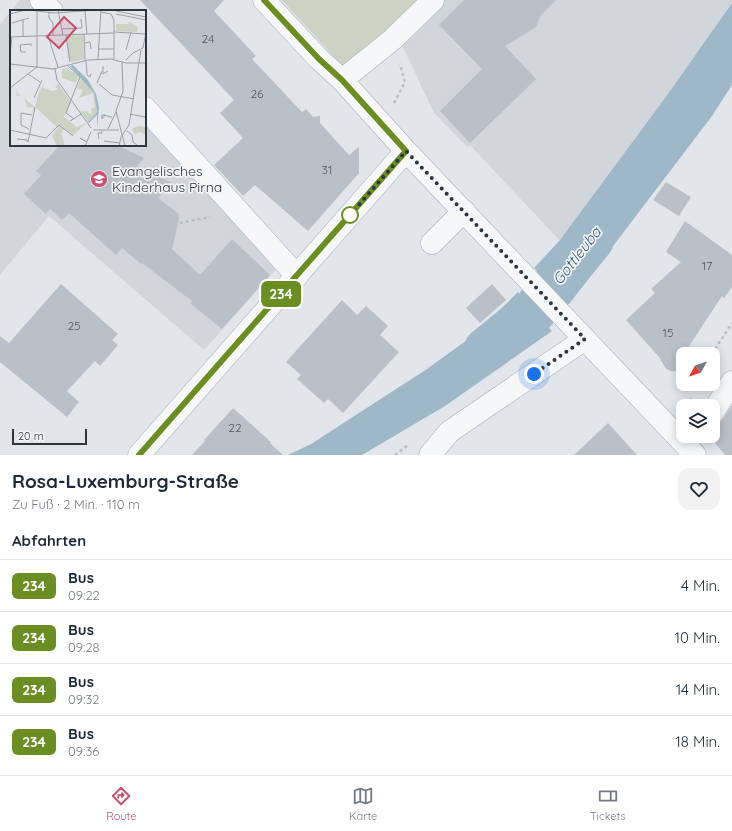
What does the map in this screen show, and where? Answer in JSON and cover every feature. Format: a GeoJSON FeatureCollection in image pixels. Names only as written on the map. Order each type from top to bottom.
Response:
{"type":"FeatureCollection","features":[{"type":"Feature","properties":{"kind":"street"},"geometry":{"type":"LineString","coordinates":[[41,0],[51,10]]}},
{"type":"Feature","properties":{"kind":"street"},"geometry":{"type":"LineString","coordinates":[[264,0],[319,59],[342,80],[406,151],[566,320],[693,450]]}},
{"type":"Feature","properties":{"kind":"street"},"geometry":{"type":"LineString","coordinates":[[342,80],[393,39],[433,0]]}},
{"type":"Feature","properties":{"kind":"street"},"geometry":{"type":"LineString","coordinates":[[146,109],[297,276]]}},
{"type":"Feature","properties":{"kind":"street"},"geometry":{"type":"LineString","coordinates":[[139,455],[406,151]]}},
{"type":"Feature","properties":{"kind":"street"},"geometry":{"type":"LineString","coordinates":[[432,243],[464,211]]}},
{"type":"Feature","properties":{"kind":"street"},"geometry":{"type":"LineString","coordinates":[[430,455],[449,432],[585,339]]}},
{"type":"Feature","properties":{"kind":"street"},"geometry":{"type":"LineString","coordinates":[[720,401],[732,382]]}},
{"type":"Feature","properties":{"kind":"path"},"geometry":{"type":"LineString","coordinates":[[382,125],[405,82],[393,39]]}},
{"type":"Feature","properties":{"kind":"path"},"geometry":{"type":"LineString","coordinates":[[717,347],[732,323]]}},
{"type":"Feature","properties":{"kind":"shaded area","name":"Evangelisches Kinderhaus Pirna"},"geometry":{"type":"Polygon","coordinates":[[[20,0],[31,0],[40,10],[12,10],[20,0]]]}},
{"type":"Feature","properties":{"kind":"shaded area"},"geometry":{"type":"Polygon","coordinates":[[[442,0],[732,0],[732,3],[665,98],[560,241],[471,146],[466,146],[434,113],[400,41],[442,0]]]}},
{"type":"Feature","properties":{"kind":"shaded area","name":"Evangelisches Kinderhaus Pirna"},"geometry":{"type":"Polygon","coordinates":[[[10,12],[10,146],[146,146],[146,123],[279,266],[204,350],[49,216],[0,275],[0,24],[10,12]]]}},
{"type":"Feature","properties":{"kind":"green space"},"geometry":{"type":"Polygon","coordinates":[[[282,0],[417,0],[346,70],[282,0]]]}},
{"type":"Feature","properties":{"kind":"water"},"geometry":{"type":"Polygon","coordinates":[[[732,3],[732,85],[712,116],[569,304],[534,268],[560,240],[665,98],[732,3]]]}},
{"type":"Feature","properties":{"kind":"water"},"geometry":{"type":"Polygon","coordinates":[[[518,292],[552,331],[445,406],[362,455],[288,455],[311,444],[427,369],[478,332],[518,292]]]}},
{"type":"Feature","properties":{"kind":"pier"},"geometry":{"type":"Polygon","coordinates":[[[534,268],[570,306],[567,306],[533,269],[534,268]]]}},
{"type":"Feature","properties":{"kind":"pier"},"geometry":{"type":"Polygon","coordinates":[[[518,290],[554,330],[552,331],[518,292],[518,290]]]}},
{"type":"Feature","properties":{"kind":"building"},"geometry":{"type":"Polygon","coordinates":[[[140,0],[224,0],[214,11],[256,56],[252,59],[302,112],[306,109],[313,117],[320,116],[320,123],[349,155],[359,147],[359,173],[308,231],[255,185],[243,196],[214,165],[243,138],[220,113],[234,100],[140,0]]]}},
{"type":"Feature","properties":{"kind":"building"},"geometry":{"type":"Polygon","coordinates":[[[464,0],[556,0],[541,15],[536,27],[505,46],[536,79],[470,143],[440,111],[482,69],[439,25],[464,0]]]}},
{"type":"Feature","properties":{"kind":"building"},"geometry":{"type":"Polygon","coordinates":[[[59,146],[119,146],[144,158],[137,166],[172,183],[158,198],[179,214],[172,249],[200,275],[232,239],[270,275],[222,329],[190,303],[192,301],[142,263],[141,264],[122,248],[116,255],[69,213],[62,220],[50,209],[46,214],[24,194],[41,175],[36,171],[59,146]]]}},
{"type":"Feature","properties":{"kind":"building"},"geometry":{"type":"Polygon","coordinates":[[[666,182],[691,197],[679,216],[653,200],[666,182]]]}},
{"type":"Feature","properties":{"kind":"building"},"geometry":{"type":"Polygon","coordinates":[[[685,221],[732,255],[732,287],[724,298],[722,296],[689,347],[676,347],[676,371],[666,369],[659,357],[626,320],[655,293],[651,289],[681,262],[666,252],[685,221]]]}},
{"type":"Feature","properties":{"kind":"building"},"geometry":{"type":"Polygon","coordinates":[[[61,284],[118,334],[112,340],[118,345],[100,366],[95,361],[67,391],[79,402],[67,417],[0,362],[0,336],[9,343],[61,284]]]}},
{"type":"Feature","properties":{"kind":"building"},"geometry":{"type":"Polygon","coordinates":[[[492,284],[506,300],[480,323],[466,308],[492,284]]]}},
{"type":"Feature","properties":{"kind":"building"},"geometry":{"type":"Polygon","coordinates":[[[342,300],[357,315],[366,306],[388,326],[380,335],[399,352],[343,413],[328,399],[324,403],[297,379],[301,375],[286,362],[342,300]]]}},
{"type":"Feature","properties":{"kind":"building"},"geometry":{"type":"Polygon","coordinates":[[[732,405],[732,455],[725,455],[715,443],[720,443],[720,422],[732,405]]]}},
{"type":"Feature","properties":{"kind":"building"},"geometry":{"type":"Polygon","coordinates":[[[233,408],[271,442],[270,443],[283,455],[192,455],[233,408]]]}},
{"type":"Feature","properties":{"kind":"building"},"geometry":{"type":"Polygon","coordinates":[[[608,423],[637,455],[574,455],[608,423]]]}},
{"type":"Feature","properties":{"kind":"waterway","name":"Gottleuba"},"geometry":{"type":"LineString","coordinates":[[486,350],[534,311],[592,239]]}},
{"type":"Feature","properties":{"kind":"bus line","name":"234"},"geometry":{"type":"LineString","coordinates":[[139,455],[406,151],[342,80],[319,59],[264,0]]}},
{"type":"Feature","properties":{"kind":"place","name":"Evangelisches Kinderhaus Pirna"},"geometry":{"type":"Point","coordinates":[99,179]}},
{"type":"Feature","properties":{"kind":"route"},"geometry":{"type":"LineString","coordinates":[[350,215],[406,151],[585,339],[534,374]]}}]}
